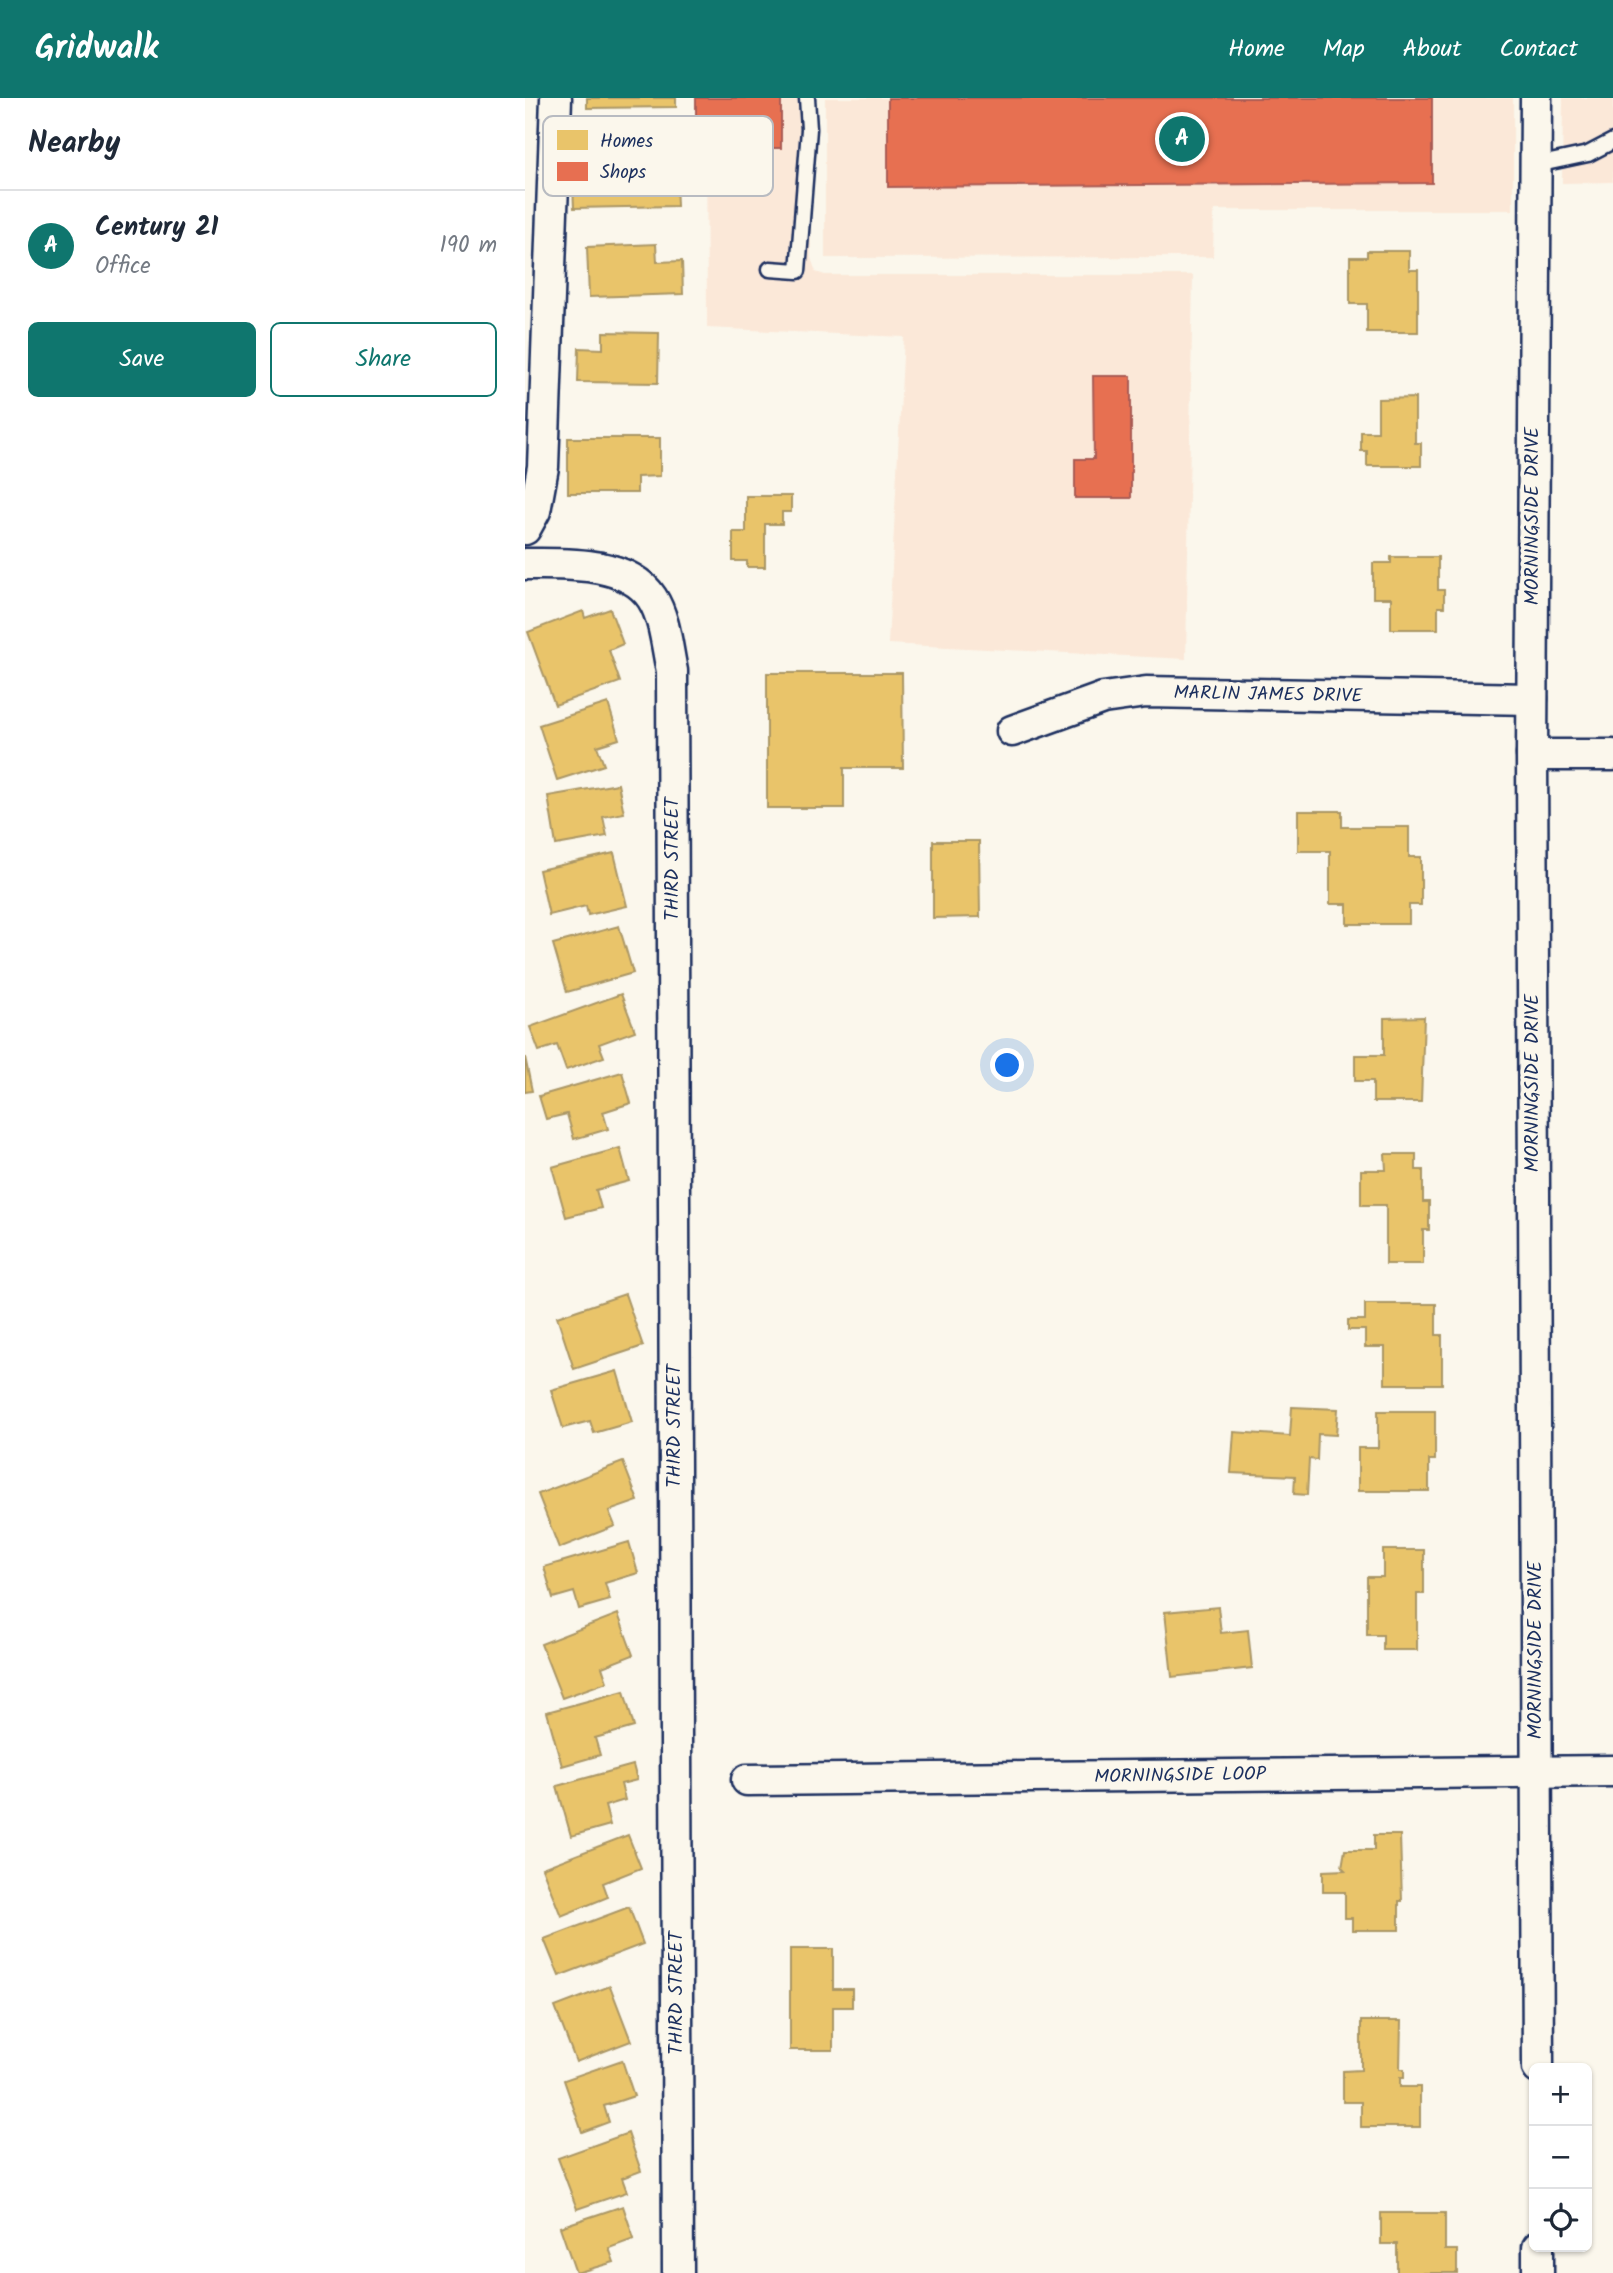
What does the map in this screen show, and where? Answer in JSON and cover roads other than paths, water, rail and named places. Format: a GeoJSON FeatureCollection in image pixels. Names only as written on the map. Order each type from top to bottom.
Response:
{"type":"FeatureCollection","features":[{"type":"Feature","properties":{"kind":"street"},"geometry":{"type":"LineString","coordinates":[[555,116],[556,98]]}},
{"type":"Feature","properties":{"kind":"street","name":"MORNINGSIDE DRIVE"},"geometry":{"type":"LineString","coordinates":[[1536,98],[1532,755],[1538,2063]]}},
{"type":"Feature","properties":{"kind":"street"},"geometry":{"type":"LineString","coordinates":[[525,529],[535,511],[543,467],[553,196]]}},
{"type":"Feature","properties":{"kind":"street","name":"THIRD STREET"},"geometry":{"type":"LineString","coordinates":[[525,564],[598,568],[629,578],[642,587],[652,598],[660,615],[672,671],[678,2273]]}},
{"type":"Feature","properties":{"kind":"street","name":"MARLIN JAMES DRIVE"},"geometry":{"type":"LineString","coordinates":[[1012,731],[1103,698],[1146,692],[1532,699]]}},
{"type":"Feature","properties":{"kind":"street"},"geometry":{"type":"LineString","coordinates":[[1532,755],[1613,755]]}},
{"type":"Feature","properties":{"kind":"street","name":"MORNINGSIDE LOOP"},"geometry":{"type":"LineString","coordinates":[[747,1780],[1613,1771]]}},
{"type":"Feature","properties":{"kind":"street"},"geometry":{"type":"LineString","coordinates":[[1538,2252],[1538,2273]]}},
{"type":"Feature","properties":{"kind":"lane"},"geometry":{"type":"LineString","coordinates":[[770,269],[798,271],[809,129],[807,98]]}},
{"type":"Feature","properties":{"kind":"lane"},"geometry":{"type":"LineString","coordinates":[[1536,165],[1588,154],[1613,141]]}},
{"type":"Feature","properties":{"kind":"place","name":"Century 21"},"geometry":{"type":"Point","coordinates":[1182,139]}}]}
